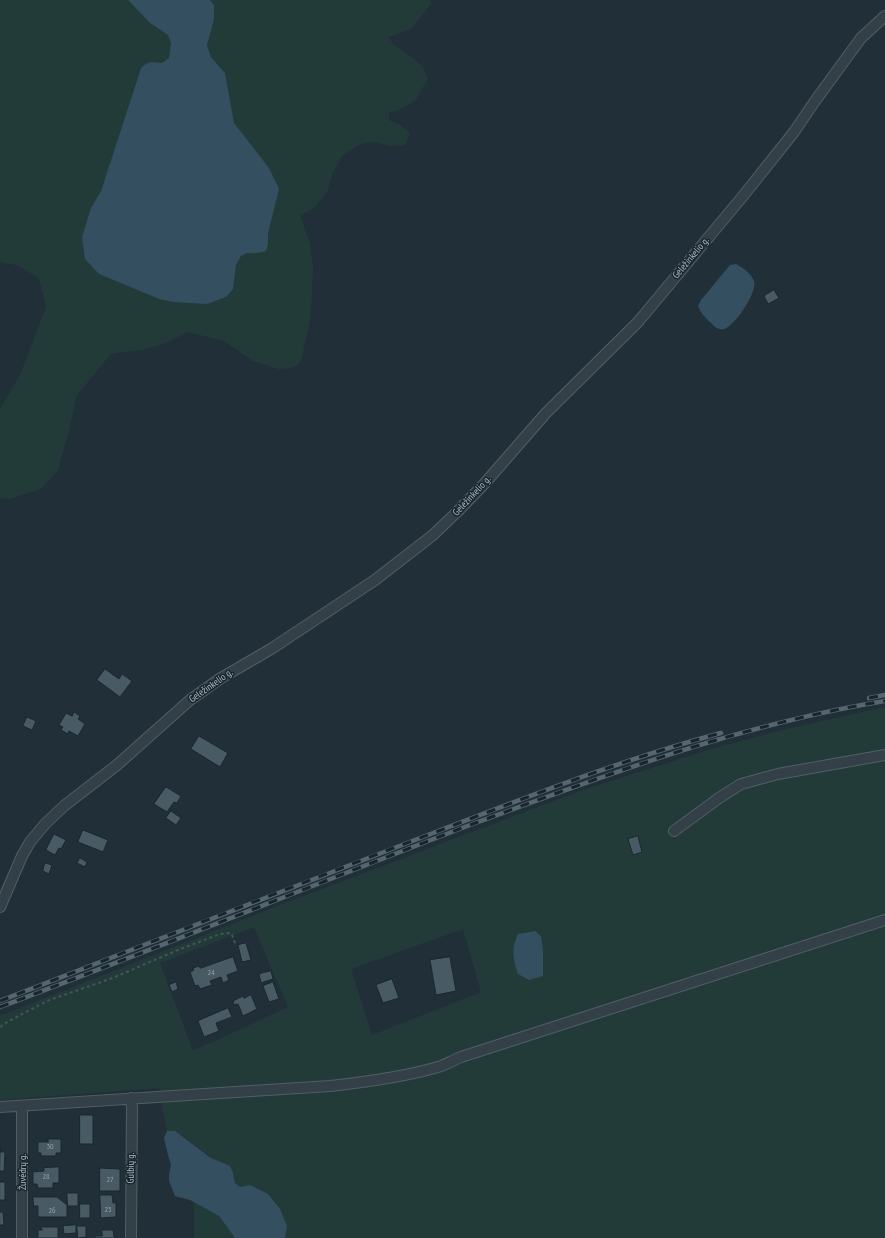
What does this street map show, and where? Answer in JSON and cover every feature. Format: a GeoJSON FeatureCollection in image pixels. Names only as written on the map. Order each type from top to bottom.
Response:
{"type":"FeatureCollection","features":[{"type":"Feature","properties":{"kind":"street","name":"Geležinkelio g."},"geometry":{"type":"LineString","coordinates":[[0,907],[30,842],[45,824],[64,806],[116,765],[190,700],[221,678],[271,649],[375,580],[433,535],[458,511],[485,483],[546,413],[638,322],[739,201],[794,132],[861,38],[885,16]]}},
{"type":"Feature","properties":{"kind":"street"},"geometry":{"type":"LineString","coordinates":[[674,831],[741,784],[778,774],[885,755]]}},
{"type":"Feature","properties":{"kind":"street"},"geometry":{"type":"LineString","coordinates":[[0,1107],[367,1082],[439,1067],[461,1057],[885,920]]}},
{"type":"Feature","properties":{"kind":"street","name":"Gulbių g."},"geometry":{"type":"LineString","coordinates":[[130,1238],[131,1098]]}},
{"type":"Feature","properties":{"kind":"street","name":"Žuvėdrų g."},"geometry":{"type":"LineString","coordinates":[[22,1106],[22,1238]]}},
{"type":"Feature","properties":{"kind":"path"},"geometry":{"type":"LineString","coordinates":[[0,1027],[47,1001],[115,977],[220,934],[230,933],[236,946]]}},
{"type":"Feature","properties":{"kind":"green space"},"geometry":{"type":"Polygon","coordinates":[[[0,0],[128,0],[150,23],[168,35],[171,43],[169,59],[162,63],[152,62],[141,68],[101,191],[91,208],[99,274],[159,299],[173,302],[233,289],[235,269],[241,256],[247,253],[258,253],[268,244],[268,233],[250,144],[234,124],[225,73],[211,56],[207,45],[214,5],[210,0],[430,0],[431,4],[411,29],[388,37],[394,45],[422,66],[428,78],[416,100],[403,108],[389,113],[389,120],[399,124],[410,133],[405,145],[389,146],[375,142],[360,144],[343,155],[333,172],[327,192],[314,208],[300,216],[310,243],[313,267],[311,315],[302,357],[298,365],[290,368],[278,369],[253,361],[224,341],[188,332],[168,342],[146,349],[111,354],[77,395],[57,472],[41,489],[9,499],[0,498],[0,409],[20,375],[46,307],[39,278],[16,265],[0,262],[0,0]]]}},
{"type":"Feature","properties":{"kind":"green space"},"geometry":{"type":"Polygon","coordinates":[[[885,707],[885,1238],[285,1238],[286,1235],[235,1183],[233,1173],[175,1131],[167,1131],[159,1088],[0,1100],[0,1016],[280,905],[580,791],[711,749],[782,730],[885,707]],[[254,927],[160,963],[193,1051],[288,1007],[254,927]],[[463,929],[351,969],[372,1035],[481,992],[463,929]]]}},
{"type":"Feature","properties":{"kind":"green space"},"geometry":{"type":"Polygon","coordinates":[[[194,1202],[219,1216],[235,1238],[194,1238],[194,1202]]]}},
{"type":"Feature","properties":{"kind":"water"},"geometry":{"type":"Polygon","coordinates":[[[128,0],[210,0],[214,5],[214,19],[207,45],[211,57],[225,73],[234,123],[269,168],[279,189],[268,233],[268,244],[266,251],[247,253],[241,256],[236,265],[233,289],[226,297],[207,304],[173,302],[159,299],[99,274],[85,259],[82,237],[91,208],[101,191],[141,68],[150,62],[162,63],[169,58],[171,43],[168,35],[150,23],[128,0]]]}},
{"type":"Feature","properties":{"kind":"water"},"geometry":{"type":"Polygon","coordinates":[[[736,264],[749,273],[754,281],[754,286],[749,300],[739,316],[728,327],[720,329],[715,327],[705,317],[698,306],[701,300],[730,265],[736,264]]]}},
{"type":"Feature","properties":{"kind":"water"},"geometry":{"type":"Polygon","coordinates":[[[535,931],[541,936],[543,949],[543,976],[529,980],[518,974],[514,959],[514,944],[518,934],[535,931]]]}},
{"type":"Feature","properties":{"kind":"water"},"geometry":{"type":"Polygon","coordinates":[[[167,1131],[175,1131],[211,1158],[230,1166],[235,1183],[240,1187],[250,1185],[268,1194],[280,1209],[287,1226],[285,1238],[235,1238],[219,1216],[190,1200],[175,1196],[169,1181],[171,1165],[164,1138],[167,1131]]]}},
{"type":"Feature","properties":{"kind":"building"},"geometry":{"type":"Polygon","coordinates":[[[774,290],[779,298],[768,304],[764,296],[774,290]]]}},
{"type":"Feature","properties":{"kind":"building"},"geometry":{"type":"Polygon","coordinates":[[[105,669],[119,679],[122,674],[132,681],[120,697],[97,680],[105,669]]]}},
{"type":"Feature","properties":{"kind":"building"},"geometry":{"type":"Polygon","coordinates":[[[74,712],[80,716],[78,719],[85,724],[78,736],[69,731],[68,734],[61,730],[63,727],[59,725],[66,713],[72,716],[74,712]]]}},
{"type":"Feature","properties":{"kind":"building"},"geometry":{"type":"Polygon","coordinates":[[[27,717],[36,721],[32,730],[23,726],[27,717]]]}},
{"type":"Feature","properties":{"kind":"building"},"geometry":{"type":"Polygon","coordinates":[[[199,736],[228,753],[220,767],[191,749],[199,736]]]}},
{"type":"Feature","properties":{"kind":"building"},"geometry":{"type":"Polygon","coordinates":[[[166,787],[181,796],[177,803],[174,802],[167,812],[154,804],[166,787]]]}},
{"type":"Feature","properties":{"kind":"building"},"geometry":{"type":"Polygon","coordinates":[[[171,811],[181,818],[176,825],[166,818],[171,811]]]}},
{"type":"Feature","properties":{"kind":"building"},"geometry":{"type":"Polygon","coordinates":[[[83,830],[108,840],[103,852],[78,842],[83,830]]]}},
{"type":"Feature","properties":{"kind":"building"},"geometry":{"type":"Polygon","coordinates":[[[54,834],[66,840],[61,849],[59,848],[55,855],[46,850],[54,834]]]}},
{"type":"Feature","properties":{"kind":"building"},"geometry":{"type":"Polygon","coordinates":[[[638,836],[642,852],[633,855],[628,839],[638,836]]]}},
{"type":"Feature","properties":{"kind":"building"},"geometry":{"type":"Polygon","coordinates":[[[80,858],[87,862],[85,867],[77,863],[80,858]]]}},
{"type":"Feature","properties":{"kind":"building"},"geometry":{"type":"Polygon","coordinates":[[[45,863],[52,865],[49,874],[43,871],[45,863]]]}},
{"type":"Feature","properties":{"kind":"building"},"geometry":{"type":"Polygon","coordinates":[[[246,943],[251,960],[242,962],[238,945],[246,943]]]}},
{"type":"Feature","properties":{"kind":"building"},"geometry":{"type":"Polygon","coordinates":[[[233,957],[238,971],[227,975],[229,980],[223,983],[221,977],[210,981],[212,985],[200,989],[198,985],[195,986],[190,972],[194,970],[193,968],[199,966],[200,968],[233,957]]]}},
{"type":"Feature","properties":{"kind":"building"},"geometry":{"type":"Polygon","coordinates":[[[450,957],[456,991],[436,995],[430,960],[450,957]]]}},
{"type":"Feature","properties":{"kind":"building"},"geometry":{"type":"Polygon","coordinates":[[[271,971],[273,979],[261,983],[259,974],[271,971]]]}},
{"type":"Feature","properties":{"kind":"building"},"geometry":{"type":"Polygon","coordinates":[[[392,979],[399,998],[383,1003],[376,985],[392,979]]]}},
{"type":"Feature","properties":{"kind":"building"},"geometry":{"type":"Polygon","coordinates":[[[176,982],[178,989],[172,992],[169,985],[176,982]]]}},
{"type":"Feature","properties":{"kind":"building"},"geometry":{"type":"Polygon","coordinates":[[[273,982],[279,999],[269,1002],[263,986],[273,982]]]}},
{"type":"Feature","properties":{"kind":"building"},"geometry":{"type":"Polygon","coordinates":[[[251,995],[257,1009],[243,1016],[238,1004],[234,1005],[233,1001],[243,996],[244,998],[251,995]]]}},
{"type":"Feature","properties":{"kind":"building"},"geometry":{"type":"Polygon","coordinates":[[[228,1008],[232,1017],[216,1023],[219,1031],[204,1037],[198,1021],[228,1008]]]}},
{"type":"Feature","properties":{"kind":"building"},"geometry":{"type":"Polygon","coordinates":[[[80,1115],[93,1115],[93,1144],[80,1144],[80,1115]]]}},
{"type":"Feature","properties":{"kind":"building"},"geometry":{"type":"Polygon","coordinates":[[[48,1139],[61,1139],[61,1153],[56,1153],[56,1156],[41,1156],[41,1153],[38,1153],[38,1142],[48,1142],[48,1139]]]}},
{"type":"Feature","properties":{"kind":"building"},"geometry":{"type":"Polygon","coordinates":[[[0,1152],[5,1152],[4,1171],[0,1171],[0,1152]]]}},
{"type":"Feature","properties":{"kind":"building"},"geometry":{"type":"Polygon","coordinates":[[[59,1167],[59,1183],[53,1183],[53,1188],[38,1188],[37,1184],[33,1184],[33,1172],[44,1171],[44,1168],[59,1167]]]}},
{"type":"Feature","properties":{"kind":"building"},"geometry":{"type":"Polygon","coordinates":[[[100,1168],[120,1169],[120,1191],[100,1191],[100,1168]]]}},
{"type":"Feature","properties":{"kind":"building"},"geometry":{"type":"Polygon","coordinates":[[[0,1182],[5,1182],[5,1200],[0,1200],[0,1182]]]}},
{"type":"Feature","properties":{"kind":"building"},"geometry":{"type":"Polygon","coordinates":[[[67,1193],[78,1193],[78,1206],[68,1206],[67,1193]]]}},
{"type":"Feature","properties":{"kind":"building"},"geometry":{"type":"Polygon","coordinates":[[[100,1195],[112,1195],[113,1203],[116,1203],[116,1217],[101,1218],[100,1195]]]}},
{"type":"Feature","properties":{"kind":"building"},"geometry":{"type":"Polygon","coordinates":[[[33,1197],[57,1197],[67,1205],[67,1217],[38,1217],[38,1206],[34,1206],[33,1197]]]}},
{"type":"Feature","properties":{"kind":"building"},"geometry":{"type":"Polygon","coordinates":[[[80,1204],[90,1204],[90,1218],[80,1218],[80,1204]]]}},
{"type":"Feature","properties":{"kind":"building"},"geometry":{"type":"Polygon","coordinates":[[[0,1212],[3,1212],[4,1225],[0,1225],[0,1212]]]}},
{"type":"Feature","properties":{"kind":"building"},"geometry":{"type":"Polygon","coordinates":[[[76,1225],[76,1233],[64,1234],[63,1226],[76,1225]]]}},
{"type":"Feature","properties":{"kind":"building"},"geometry":{"type":"Polygon","coordinates":[[[77,1226],[86,1226],[86,1237],[78,1238],[77,1226]]]}},
{"type":"Feature","properties":{"kind":"building"},"geometry":{"type":"Polygon","coordinates":[[[41,1227],[58,1227],[58,1238],[38,1238],[38,1230],[42,1230],[41,1227]]]}},
{"type":"Feature","properties":{"kind":"building"},"geometry":{"type":"Polygon","coordinates":[[[102,1230],[113,1230],[114,1237],[118,1238],[95,1238],[95,1236],[102,1236],[102,1230]]]}},
{"type":"Feature","properties":{"kind":"railway"},"geometry":{"type":"LineString","coordinates":[[869,698],[885,695]]}},
{"type":"Feature","properties":{"kind":"railway"},"geometry":{"type":"LineString","coordinates":[[0,1007],[470,825],[623,770],[726,737],[779,723],[885,701]]}},
{"type":"Feature","properties":{"kind":"railway"},"geometry":{"type":"LineString","coordinates":[[0,1001],[540,792],[684,743],[721,733]]}}]}
